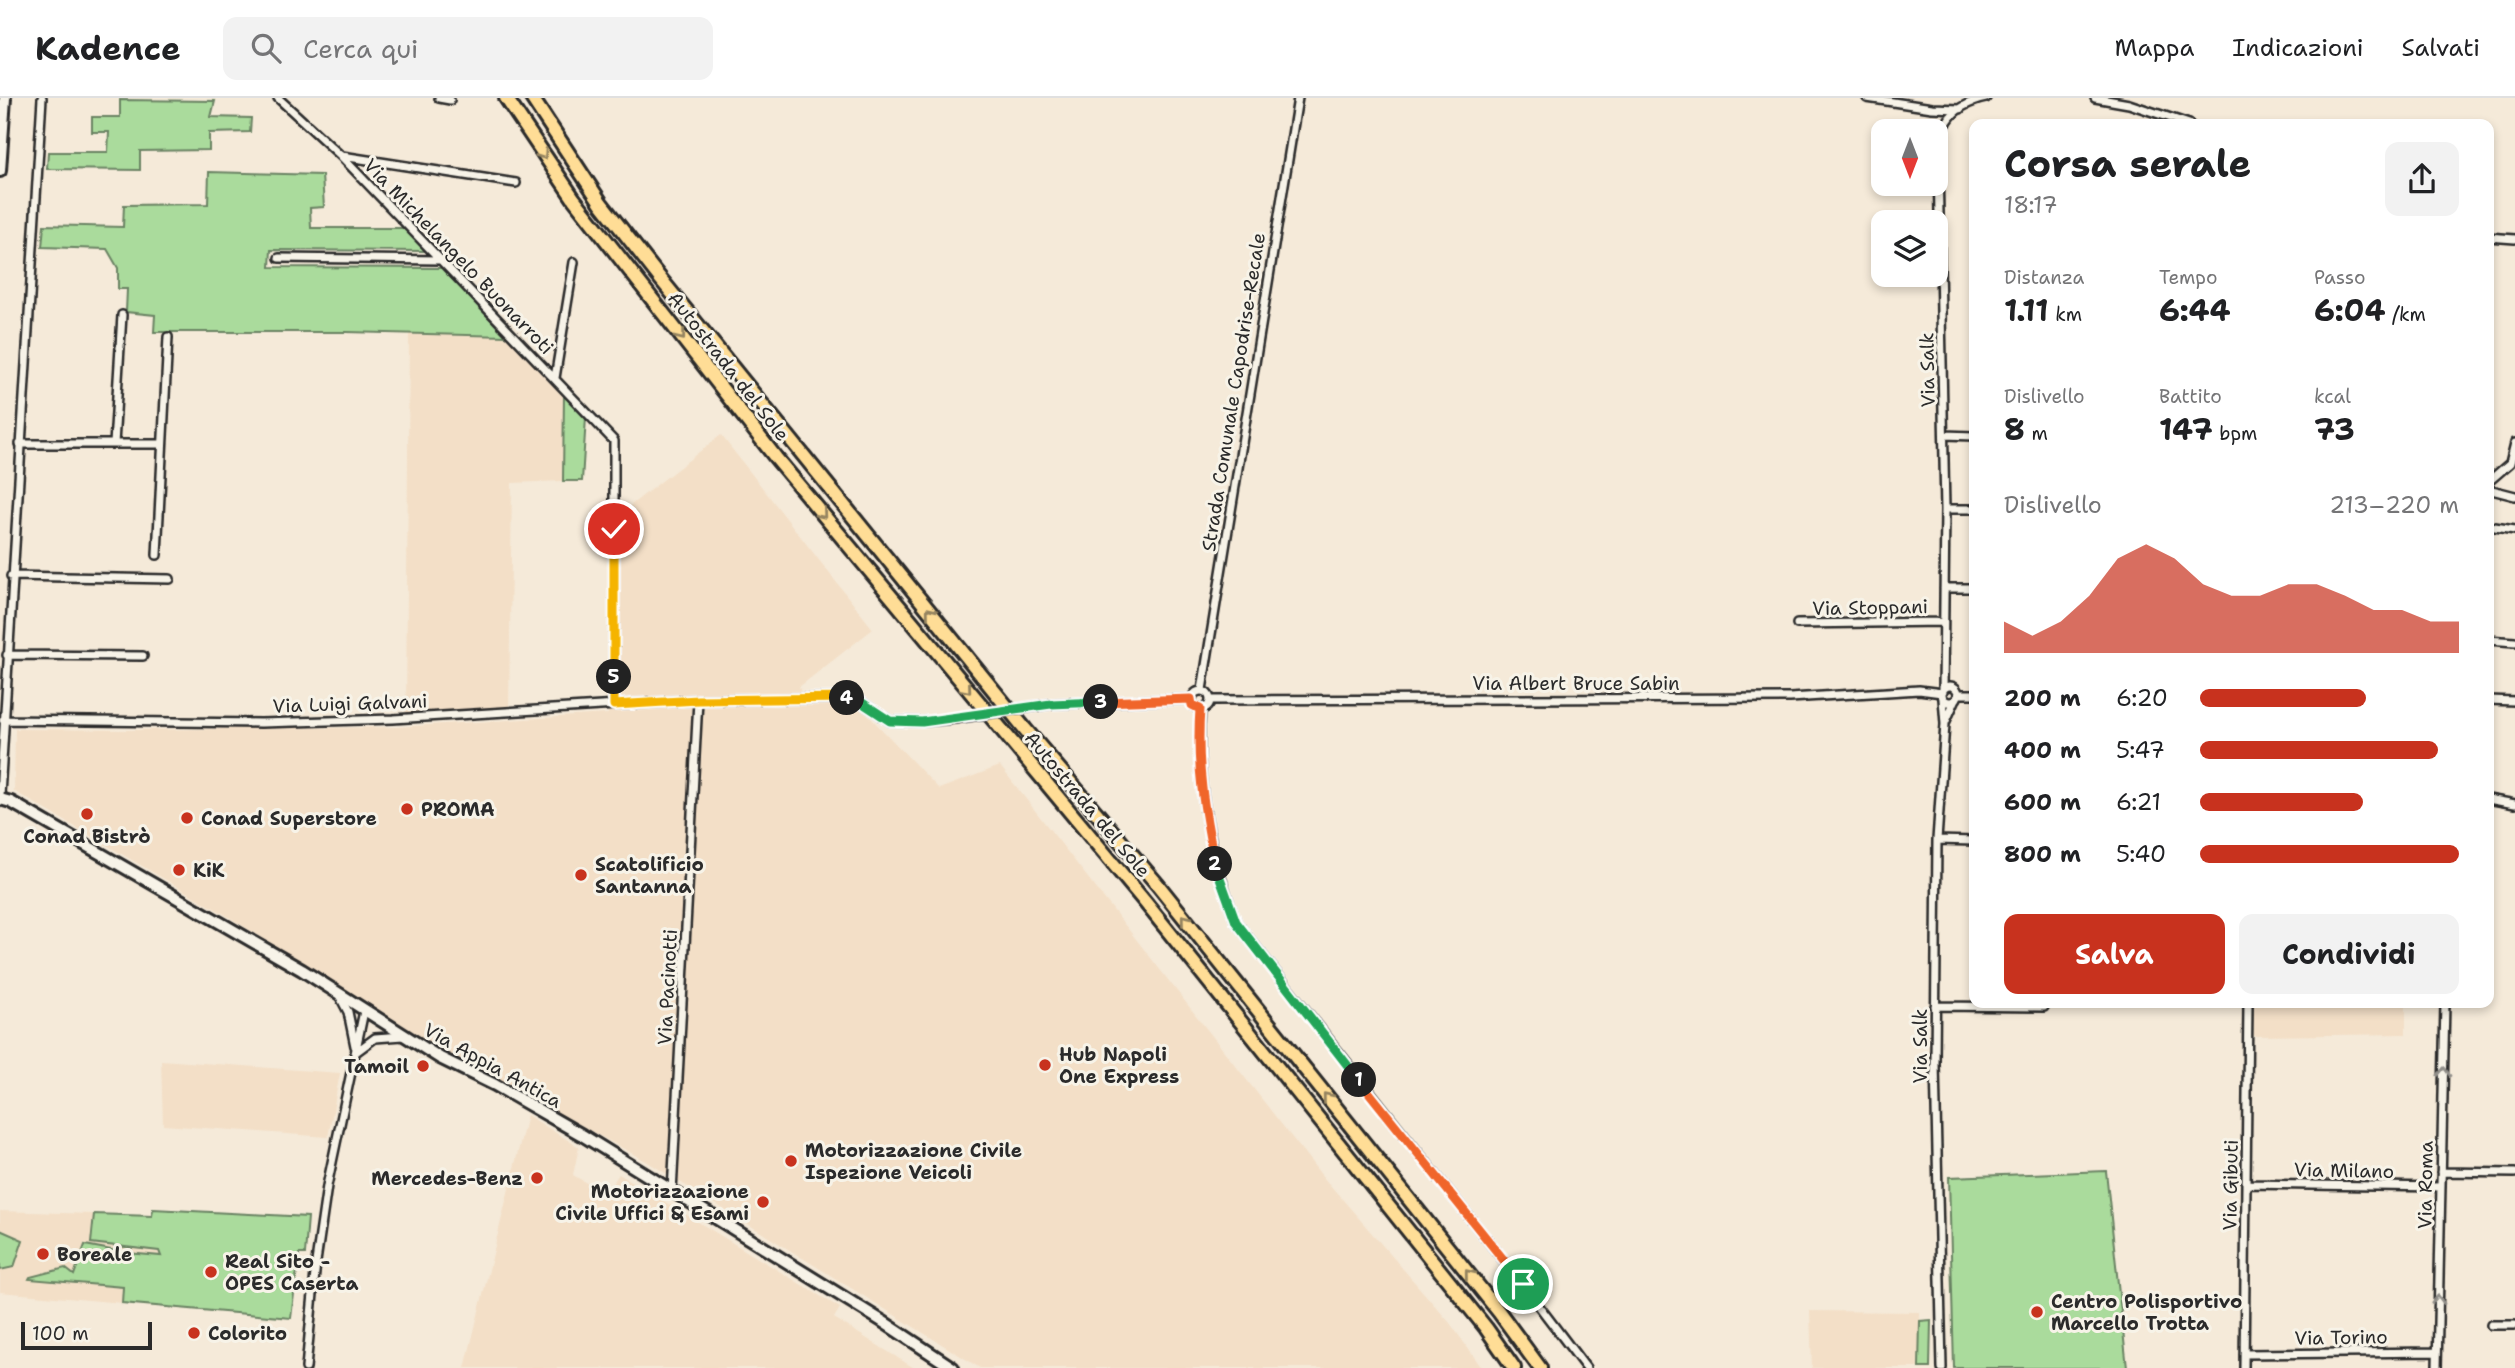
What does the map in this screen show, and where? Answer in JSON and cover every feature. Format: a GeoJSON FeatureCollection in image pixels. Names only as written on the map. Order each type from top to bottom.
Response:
{"type":"FeatureCollection","features":[{"type":"Feature","properties":{"kind":"highway","name":"Autostrada del Sole"},"geometry":{"type":"LineString","coordinates":[[506,98],[574,199],[776,458],[1145,902],[1486,1328],[1514,1368]]}},
{"type":"Feature","properties":{"kind":"highway","name":"Autostrada del Sole"},"geometry":{"type":"LineString","coordinates":[[532,98],[601,203],[659,277],[1025,729],[1166,896],[1499,1312],[1539,1368]]}},
{"type":"Feature","properties":{"kind":"street"},"geometry":{"type":"LineString","coordinates":[[0,171],[5,98]]}},
{"type":"Feature","properties":{"kind":"street"},"geometry":{"type":"LineString","coordinates":[[2,796],[3,720],[42,98]]}},
{"type":"Feature","properties":{"kind":"street","name":"Via Michelangelo Buonarroti"},"geometry":{"type":"LineString","coordinates":[[278,98],[341,156],[614,441],[614,705]]}},
{"type":"Feature","properties":{"kind":"street"},"geometry":{"type":"LineString","coordinates":[[439,98],[450,100]]}},
{"type":"Feature","properties":{"kind":"street","name":"Strada Comunale Capodrise-Recale"},"geometry":{"type":"LineString","coordinates":[[1202,690],[1298,98]]}},
{"type":"Feature","properties":{"kind":"street"},"geometry":{"type":"LineString","coordinates":[[1867,98],[1932,108],[1961,109]]}},
{"type":"Feature","properties":{"kind":"street","name":"Via Salk"},"geometry":{"type":"LineString","coordinates":[[1942,1368],[1935,1006],[1937,841],[1945,724],[1942,694],[1945,509],[1938,165],[1940,133],[1948,119],[1977,100],[1986,98]]}},
{"type":"Feature","properties":{"kind":"street"},"geometry":{"type":"LineString","coordinates":[[2095,98],[2129,104],[2174,119]]}},
{"type":"Feature","properties":{"kind":"street"},"geometry":{"type":"LineString","coordinates":[[341,156],[516,183]]}},
{"type":"Feature","properties":{"kind":"street"},"geometry":{"type":"LineString","coordinates":[[2494,237],[2515,239]]}},
{"type":"Feature","properties":{"kind":"street"},"geometry":{"type":"LineString","coordinates":[[279,258],[441,260]]}},
{"type":"Feature","properties":{"kind":"street"},"geometry":{"type":"LineString","coordinates":[[555,379],[574,262]]}},
{"type":"Feature","properties":{"kind":"street"},"geometry":{"type":"LineString","coordinates":[[114,444],[122,315]]}},
{"type":"Feature","properties":{"kind":"street"},"geometry":{"type":"LineString","coordinates":[[157,555],[168,337]]}},
{"type":"Feature","properties":{"kind":"street"},"geometry":{"type":"LineString","coordinates":[[1944,435],[1969,436]]}},
{"type":"Feature","properties":{"kind":"street"},"geometry":{"type":"LineString","coordinates":[[2494,477],[2510,463],[2515,443]]}},
{"type":"Feature","properties":{"kind":"street"},"geometry":{"type":"LineString","coordinates":[[20,444],[162,444]]}},
{"type":"Feature","properties":{"kind":"street"},"geometry":{"type":"LineString","coordinates":[[2494,491],[2515,496]]}},
{"type":"Feature","properties":{"kind":"street"},"geometry":{"type":"LineString","coordinates":[[1945,509],[1969,509]]}},
{"type":"Feature","properties":{"kind":"street"},"geometry":{"type":"LineString","coordinates":[[2494,527],[2515,530]]}},
{"type":"Feature","properties":{"kind":"street"},"geometry":{"type":"LineString","coordinates":[[12,576],[170,579]]}},
{"type":"Feature","properties":{"kind":"street"},"geometry":{"type":"LineString","coordinates":[[1944,588],[1969,588]]}},
{"type":"Feature","properties":{"kind":"street","name":"Via Stoppani"},"geometry":{"type":"LineString","coordinates":[[1797,624],[1943,622]]}},
{"type":"Feature","properties":{"kind":"street"},"geometry":{"type":"LineString","coordinates":[[2494,640],[2515,642]]}},
{"type":"Feature","properties":{"kind":"street"},"geometry":{"type":"LineString","coordinates":[[7,655],[143,656]]}},
{"type":"Feature","properties":{"kind":"street"},"geometry":{"type":"LineString","coordinates":[[1944,668],[1957,695]]}},
{"type":"Feature","properties":{"kind":"street"},"geometry":{"type":"LineString","coordinates":[[1957,695],[1949,686],[1942,694],[1950,703],[1957,695],[1969,694]]}},
{"type":"Feature","properties":{"kind":"street"},"geometry":{"type":"LineString","coordinates":[[1202,690],[1209,695],[1210,700],[1206,708],[1200,709],[1192,705],[1191,699],[1196,691],[1202,690]]}},
{"type":"Feature","properties":{"kind":"street","name":"Via Albert Bruce Sabin"},"geometry":{"type":"LineString","coordinates":[[1210,700],[1790,698],[1919,690],[1942,694]]}},
{"type":"Feature","properties":{"kind":"street","name":"Via Salk"},"geometry":{"type":"LineString","coordinates":[[1945,724],[1957,695]]}},
{"type":"Feature","properties":{"kind":"street","name":"Via Luigi Galvani"},"geometry":{"type":"LineString","coordinates":[[3,720],[261,723],[393,719],[698,700],[855,698],[890,721],[922,722],[1051,704],[1191,699]]}},
{"type":"Feature","properties":{"kind":"street","name":"Via Pacinotti"},"geometry":{"type":"LineString","coordinates":[[672,1192],[698,700]]}},
{"type":"Feature","properties":{"kind":"street"},"geometry":{"type":"LineString","coordinates":[[2494,700],[2515,701]]}},
{"type":"Feature","properties":{"kind":"street"},"geometry":{"type":"LineString","coordinates":[[1200,709],[1198,747],[1202,794],[1217,872],[1236,922],[1523,1284],[1586,1368]]}},
{"type":"Feature","properties":{"kind":"street","name":"Via Appia Antica"},"geometry":{"type":"LineString","coordinates":[[2,796],[303,970],[440,1058],[495,1084],[561,1122],[883,1321],[953,1368]]}},
{"type":"Feature","properties":{"kind":"street"},"geometry":{"type":"LineString","coordinates":[[2494,800],[2515,804]]}},
{"type":"Feature","properties":{"kind":"street"},"geometry":{"type":"LineString","coordinates":[[1937,841],[1969,841]]}},
{"type":"Feature","properties":{"kind":"street"},"geometry":{"type":"LineString","coordinates":[[338,994],[350,1021],[356,1052]]}},
{"type":"Feature","properties":{"kind":"street"},"geometry":{"type":"LineString","coordinates":[[1935,1006],[1969,1006]]}},
{"type":"Feature","properties":{"kind":"street","name":"Via Gibuti"},"geometry":{"type":"LineString","coordinates":[[2244,1368],[2248,1008]]}},
{"type":"Feature","properties":{"kind":"street","name":"Via Roma"},"geometry":{"type":"LineString","coordinates":[[2437,1368],[2445,1008]]}},
{"type":"Feature","properties":{"kind":"street"},"geometry":{"type":"LineString","coordinates":[[306,1368],[316,1262],[327,1186],[364,1011]]}},
{"type":"Feature","properties":{"kind":"street"},"geometry":{"type":"LineString","coordinates":[[356,1052],[375,1038],[406,1037]]}},
{"type":"Feature","properties":{"kind":"street"},"geometry":{"type":"LineString","coordinates":[[2441,1172],[2515,1174]]}},
{"type":"Feature","properties":{"kind":"street","name":"Via Milano"},"geometry":{"type":"LineString","coordinates":[[2246,1184],[2441,1187]]}},
{"type":"Feature","properties":{"kind":"street"},"geometry":{"type":"LineString","coordinates":[[2491,1325],[2515,1325]]}},
{"type":"Feature","properties":{"kind":"street","name":"Via Torino"},"geometry":{"type":"LineString","coordinates":[[2244,1354],[2437,1352]]}},
{"type":"Feature","properties":{"kind":"shaded area"},"geometry":{"type":"Polygon","coordinates":[[[409,333],[506,336],[564,395],[563,481],[512,483],[509,709],[406,714],[409,333]]]}},
{"type":"Feature","properties":{"kind":"shaded area"},"geometry":{"type":"Polygon","coordinates":[[[721,435],[873,629],[799,687],[801,692],[854,693],[867,714],[939,789],[1000,766],[1323,1177],[1450,1323],[1482,1368],[980,1368],[646,1161],[435,1046],[224,914],[14,791],[15,729],[396,727],[608,714],[609,522],[721,435]]]}},
{"type":"Feature","properties":{"kind":"shaded area"},"geometry":{"type":"Polygon","coordinates":[[[2252,1008],[2406,1008],[2406,1034],[2254,1036],[2252,1008]]]}},
{"type":"Feature","properties":{"kind":"shaded area"},"geometry":{"type":"Polygon","coordinates":[[[161,1060],[340,1073],[328,1137],[163,1125],[161,1060]]]}},
{"type":"Feature","properties":{"kind":"shaded area"},"geometry":{"type":"Polygon","coordinates":[[[527,1115],[579,1147],[573,1175],[605,1194],[619,1174],[840,1308],[834,1318],[914,1368],[465,1368],[527,1115]]]}},
{"type":"Feature","properties":{"kind":"shaded area"},"geometry":{"type":"Polygon","coordinates":[[[0,1211],[153,1216],[179,1258],[127,1253],[122,1303],[0,1292],[0,1211]]]}},
{"type":"Feature","properties":{"kind":"shaded area"},"geometry":{"type":"Polygon","coordinates":[[[1810,1311],[1920,1312],[1919,1368],[1812,1368],[1810,1311]]]}},
{"type":"Feature","properties":{"kind":"green space"},"geometry":{"type":"Polygon","coordinates":[[[120,100],[215,101],[211,117],[251,118],[250,132],[209,133],[209,150],[140,151],[140,170],[47,169],[48,152],[108,152],[109,132],[92,132],[92,117],[120,117],[120,100]]]}},
{"type":"Feature","properties":{"kind":"green space"},"geometry":{"type":"Polygon","coordinates":[[[209,172],[322,175],[324,207],[310,208],[311,228],[405,228],[426,251],[271,250],[270,267],[442,268],[506,336],[346,332],[154,332],[155,315],[126,312],[127,289],[118,289],[118,268],[107,249],[42,247],[44,225],[123,227],[124,205],[208,204],[209,172]]]}},
{"type":"Feature","properties":{"kind":"green space"},"geometry":{"type":"Polygon","coordinates":[[[564,394],[586,417],[582,481],[563,481],[564,394]]]}},
{"type":"Feature","properties":{"kind":"green space","name":"Centro Polisportivo Marcello Trotta"},"geometry":{"type":"Polygon","coordinates":[[[2106,1171],[2127,1368],[1954,1368],[1949,1177],[2106,1171]]]}},
{"type":"Feature","properties":{"kind":"green space","name":"Real Sito - OPES Caserta"},"geometry":{"type":"Polygon","coordinates":[[[153,1209],[308,1217],[305,1254],[299,1254],[291,1318],[122,1303],[123,1287],[29,1279],[65,1268],[74,1275],[85,1245],[161,1256],[159,1251],[91,1243],[94,1214],[152,1216],[153,1209]]]}},
{"type":"Feature","properties":{"kind":"green space"},"geometry":{"type":"Polygon","coordinates":[[[0,1230],[23,1240],[14,1267],[0,1270],[0,1230]]]}},
{"type":"Feature","properties":{"kind":"green space"},"geometry":{"type":"Polygon","coordinates":[[[1931,1320],[1930,1368],[1919,1368],[1920,1321],[1931,1320]]]}},
{"type":"Feature","properties":{"kind":"place","name":"PROMA"},"geometry":{"type":"Point","coordinates":[407,809]}},
{"type":"Feature","properties":{"kind":"place","name":"Conad Bistrò"},"geometry":{"type":"Point","coordinates":[87,814]}},
{"type":"Feature","properties":{"kind":"place","name":"Conad Superstore"},"geometry":{"type":"Point","coordinates":[187,818]}},
{"type":"Feature","properties":{"kind":"place","name":"KiK"},"geometry":{"type":"Point","coordinates":[179,870]}},
{"type":"Feature","properties":{"kind":"place","name":"Scatolificio Santanna"},"geometry":{"type":"Point","coordinates":[581,875]}},
{"type":"Feature","properties":{"kind":"place","name":"Hub Napoli One Express"},"geometry":{"type":"Point","coordinates":[1045,1065]}},
{"type":"Feature","properties":{"kind":"place","name":"Tamoil"},"geometry":{"type":"Point","coordinates":[423,1066]}},
{"type":"Feature","properties":{"kind":"place","name":"Motorizzazione Civile Ispezione Veicoli"},"geometry":{"type":"Point","coordinates":[791,1161]}},
{"type":"Feature","properties":{"kind":"place","name":"Mercedes-Benz"},"geometry":{"type":"Point","coordinates":[537,1178]}},
{"type":"Feature","properties":{"kind":"place","name":"Motorizzazione Civile Uffici & Esami"},"geometry":{"type":"Point","coordinates":[763,1202]}},
{"type":"Feature","properties":{"kind":"place","name":"Boreale"},"geometry":{"type":"Point","coordinates":[43,1254]}},
{"type":"Feature","properties":{"kind":"place","name":"Real Sito - OPES Caserta"},"geometry":{"type":"Point","coordinates":[211,1272]}},
{"type":"Feature","properties":{"kind":"place","name":"Centro Polisportivo Marcello Trotta"},"geometry":{"type":"Point","coordinates":[2037,1312]}},
{"type":"Feature","properties":{"kind":"place","name":"Colorito"},"geometry":{"type":"Point","coordinates":[194,1333]}},
{"type":"Feature","properties":{"kind":"route"},"geometry":{"type":"LineString","coordinates":[[614,529],[614,705],[698,700],[855,698],[890,721],[922,722],[1051,704],[1191,699],[1192,705],[1200,709],[1198,747],[1208,828],[1217,872],[1236,922],[1523,1284]]}}]}
